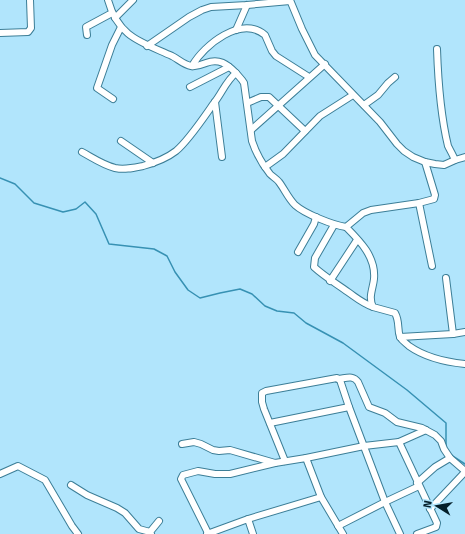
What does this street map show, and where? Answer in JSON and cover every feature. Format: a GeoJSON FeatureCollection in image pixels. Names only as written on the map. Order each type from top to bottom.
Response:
{"type":"FeatureCollection","features":[{"type":"Feature","properties":{"kind":"street"},"geometry":{"type":"LineString","coordinates":[[0,33],[28,32],[31,28],[30,0]]}},
{"type":"Feature","properties":{"kind":"street"},"geometry":{"type":"LineString","coordinates":[[108,0],[113,15],[121,27],[139,42],[192,66],[217,61],[229,67],[241,78],[244,83],[254,149],[266,167],[279,182],[287,196],[296,206],[334,225],[346,227],[364,246],[371,257],[374,278],[371,301],[374,306]]}},
{"type":"Feature","properties":{"kind":"street"},"geometry":{"type":"LineString","coordinates":[[87,35],[86,27],[113,15],[133,0]]}},
{"type":"Feature","properties":{"kind":"street"},"geometry":{"type":"LineString","coordinates":[[147,46],[202,10],[212,7],[290,0],[309,45],[315,55],[380,122],[396,144],[413,157],[425,162],[444,165],[465,157]]}},
{"type":"Feature","properties":{"kind":"street"},"geometry":{"type":"LineString","coordinates":[[236,30],[246,5]]}},
{"type":"Feature","properties":{"kind":"street"},"geometry":{"type":"LineString","coordinates":[[113,99],[97,88],[112,45],[121,27]]}},
{"type":"Feature","properties":{"kind":"street"},"geometry":{"type":"LineString","coordinates":[[192,66],[198,56],[213,42],[236,30],[249,28],[262,32],[276,56],[309,77]]}},
{"type":"Feature","properties":{"kind":"street"},"geometry":{"type":"LineString","coordinates":[[437,49],[444,121],[449,147],[455,160]]}},
{"type":"Feature","properties":{"kind":"street"},"geometry":{"type":"LineString","coordinates":[[251,130],[325,64]]}},
{"type":"Feature","properties":{"kind":"street"},"geometry":{"type":"LineString","coordinates":[[190,87],[229,67]]}},
{"type":"Feature","properties":{"kind":"street"},"geometry":{"type":"LineString","coordinates":[[82,152],[109,166],[123,169],[132,169],[153,163],[177,150],[215,102],[230,78],[236,73]]}},
{"type":"Feature","properties":{"kind":"street"},"geometry":{"type":"LineString","coordinates":[[364,106],[378,95],[388,83],[395,78]]}},
{"type":"Feature","properties":{"kind":"street"},"geometry":{"type":"LineString","coordinates":[[266,167],[283,154],[320,116],[353,95]]}},
{"type":"Feature","properties":{"kind":"street"},"geometry":{"type":"LineString","coordinates":[[247,104],[265,96],[269,97],[305,130]]}},
{"type":"Feature","properties":{"kind":"street"},"geometry":{"type":"LineString","coordinates":[[215,102],[222,157]]}},
{"type":"Feature","properties":{"kind":"street"},"geometry":{"type":"LineString","coordinates":[[121,141],[153,163]]}},
{"type":"Feature","properties":{"kind":"street"},"geometry":{"type":"LineString","coordinates":[[346,227],[364,213],[371,210],[433,200],[435,197],[425,162]]}},
{"type":"Feature","properties":{"kind":"street"},"geometry":{"type":"LineString","coordinates":[[420,203],[432,266]]}},
{"type":"Feature","properties":{"kind":"street"},"geometry":{"type":"LineString","coordinates":[[298,252],[314,224],[316,217]]}},
{"type":"Feature","properties":{"kind":"street"},"geometry":{"type":"LineString","coordinates":[[334,225],[315,258],[314,267],[330,281],[350,293],[358,300],[395,313],[399,320],[400,337],[404,342],[425,355],[443,361],[465,364]]}},
{"type":"Feature","properties":{"kind":"street"},"geometry":{"type":"LineString","coordinates":[[330,281],[357,240]]}},
{"type":"Feature","properties":{"kind":"street"},"geometry":{"type":"LineString","coordinates":[[446,278],[453,334]]}},
{"type":"Feature","properties":{"kind":"street"},"geometry":{"type":"LineString","coordinates":[[400,337],[465,332]]}},
{"type":"Feature","properties":{"kind":"street"},"geometry":{"type":"LineString","coordinates":[[285,461],[262,402],[262,393],[335,378],[352,377],[356,379],[369,408],[385,413],[397,422],[435,434],[441,441],[444,450],[450,458],[465,471],[430,509]]}},
{"type":"Feature","properties":{"kind":"street"},"geometry":{"type":"LineString","coordinates":[[338,379],[385,502],[400,534]]}},
{"type":"Feature","properties":{"kind":"street"},"geometry":{"type":"LineString","coordinates":[[270,422],[349,407]]}},
{"type":"Feature","properties":{"kind":"street"},"geometry":{"type":"LineString","coordinates":[[321,497],[248,519],[207,534],[181,479],[183,475],[198,471],[215,474],[230,474],[275,463],[364,446],[399,442],[426,430]]}},
{"type":"Feature","properties":{"kind":"street"},"geometry":{"type":"LineString","coordinates":[[182,444],[194,442],[213,450],[230,450],[275,463]]}},
{"type":"Feature","properties":{"kind":"street"},"geometry":{"type":"LineString","coordinates":[[399,442],[436,520],[436,527],[416,534]]}},
{"type":"Feature","properties":{"kind":"street"},"geometry":{"type":"LineString","coordinates":[[306,458],[321,497],[343,534]]}},
{"type":"Feature","properties":{"kind":"street"},"geometry":{"type":"LineString","coordinates":[[338,526],[418,484],[434,467],[450,458]]}},
{"type":"Feature","properties":{"kind":"street"},"geometry":{"type":"LineString","coordinates":[[0,474],[18,466],[45,480],[78,534]]}},
{"type":"Feature","properties":{"kind":"street"},"geometry":{"type":"LineString","coordinates":[[71,485],[87,495],[117,508],[124,513],[139,529],[150,533],[159,521]]}},
{"type":"Feature","properties":{"kind":"street"},"geometry":{"type":"LineString","coordinates":[[248,519],[253,534]]}},
{"type":"Feature","properties":{"kind":"waterway"},"geometry":{"type":"LineString","coordinates":[[0,178],[15,184],[34,203],[63,212],[76,209],[85,202],[96,214],[109,244],[154,249],[167,256],[175,272],[188,290],[200,298],[240,289],[252,294],[265,306],[277,311],[294,313],[306,323],[343,343],[407,390],[446,423],[446,449]]}},
{"type":"Feature","properties":{"kind":"waterway"},"geometry":{"type":"LineString","coordinates":[[451,455],[465,464]]}}]}
